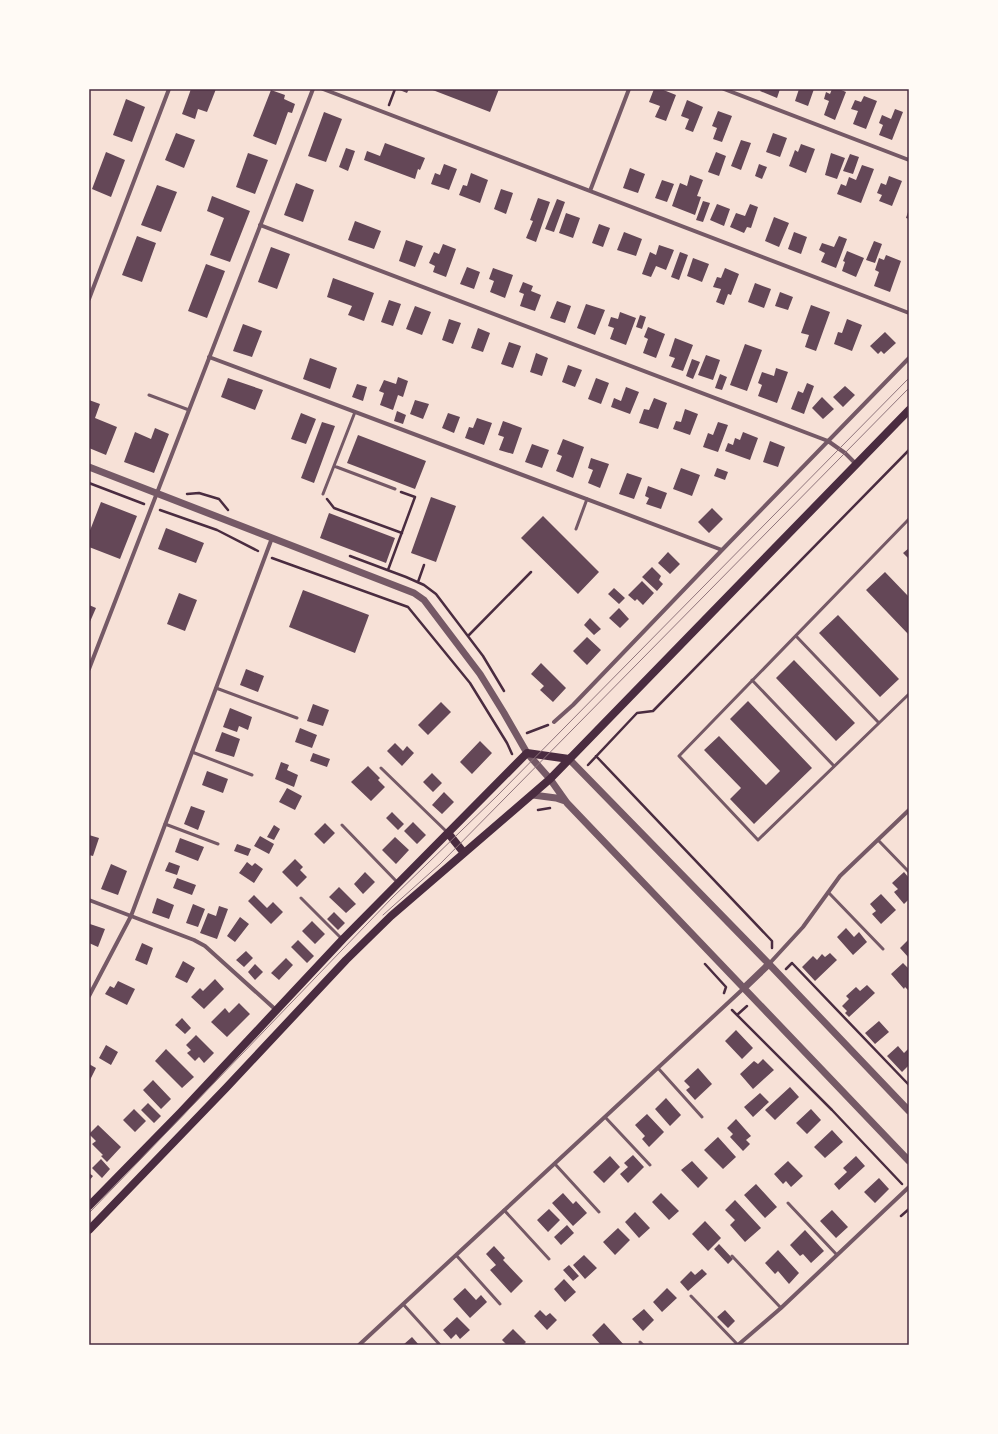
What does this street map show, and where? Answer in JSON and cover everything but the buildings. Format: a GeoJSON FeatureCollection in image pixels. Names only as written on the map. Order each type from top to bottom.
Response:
{"type":"FeatureCollection","features":[{"type":"Feature","properties":{"kind":"main road"},"geometry":{"type":"LineString","coordinates":[[89,1230],[226,1088],[346,960],[391,916],[550,779],[909,410]]}},
{"type":"Feature","properties":{"kind":"main road"},"geometry":{"type":"LineString","coordinates":[[89,1206],[343,939],[527,753],[569,759]]}},
{"type":"Feature","properties":{"kind":"main road"},"geometry":{"type":"LineString","coordinates":[[448,833],[464,853]]}},
{"type":"Feature","properties":{"kind":"street"},"geometry":{"type":"LineString","coordinates":[[89,299],[169,89]]}},
{"type":"Feature","properties":{"kind":"street"},"geometry":{"type":"LineString","coordinates":[[89,669],[313,89]]}},
{"type":"Feature","properties":{"kind":"street"},"geometry":{"type":"LineString","coordinates":[[323,89],[909,313]]}},
{"type":"Feature","properties":{"kind":"street"},"geometry":{"type":"LineString","coordinates":[[590,191],[629,89]]}},
{"type":"Feature","properties":{"kind":"street"},"geometry":{"type":"LineString","coordinates":[[724,89],[909,160]]}},
{"type":"Feature","properties":{"kind":"street"},"geometry":{"type":"LineString","coordinates":[[260,225],[828,441],[845,453],[856,464]]}},
{"type":"Feature","properties":{"kind":"street"},"geometry":{"type":"LineString","coordinates":[[209,357],[722,550]]}},
{"type":"Feature","properties":{"kind":"street"},"geometry":{"type":"LineString","coordinates":[[554,722],[573,705],[909,358]]}},
{"type":"Feature","properties":{"kind":"street"},"geometry":{"type":"LineString","coordinates":[[89,467],[414,594],[424,600],[480,674],[527,753],[550,779],[566,802],[909,1161]]}},
{"type":"Feature","properties":{"kind":"street"},"geometry":{"type":"LineString","coordinates":[[89,996],[131,916],[272,538]]}},
{"type":"Feature","properties":{"kind":"street"},"geometry":{"type":"LineString","coordinates":[[569,759],[770,964],[909,1111]]}},
{"type":"Feature","properties":{"kind":"street"},"geometry":{"type":"LineString","coordinates":[[533,794],[556,798],[566,802]]}},
{"type":"Feature","properties":{"kind":"street"},"geometry":{"type":"LineString","coordinates":[[359,1345],[770,964],[803,927],[840,876],[909,810]]}},
{"type":"Feature","properties":{"kind":"street"},"geometry":{"type":"LineString","coordinates":[[89,900],[194,940],[205,946],[276,1010]]}},
{"type":"Feature","properties":{"kind":"street"},"geometry":{"type":"LineString","coordinates":[[738,1345],[781,1308],[909,1188]]}},
{"type":"Feature","properties":{"kind":"lane"},"geometry":{"type":"LineString","coordinates":[[149,395],[189,410]]}},
{"type":"Feature","properties":{"kind":"lane"},"geometry":{"type":"LineString","coordinates":[[323,494],[354,412]]}},
{"type":"Feature","properties":{"kind":"lane"},"geometry":{"type":"LineString","coordinates":[[334,466],[395,489]]}},
{"type":"Feature","properties":{"kind":"lane"},"geometry":{"type":"LineString","coordinates":[[576,530],[587,499]]}},
{"type":"Feature","properties":{"kind":"lane"},"geometry":{"type":"LineString","coordinates":[[909,519],[679,756],[758,840],[909,694]]}},
{"type":"Feature","properties":{"kind":"lane"},"geometry":{"type":"LineString","coordinates":[[796,636],[879,723]]}},
{"type":"Feature","properties":{"kind":"lane"},"geometry":{"type":"LineString","coordinates":[[752,680],[834,766]]}},
{"type":"Feature","properties":{"kind":"lane"},"geometry":{"type":"LineString","coordinates":[[216,688],[297,718]]}},
{"type":"Feature","properties":{"kind":"lane"},"geometry":{"type":"LineString","coordinates":[[192,752],[252,775]]}},
{"type":"Feature","properties":{"kind":"lane"},"geometry":{"type":"LineString","coordinates":[[382,768],[448,833]]}},
{"type":"Feature","properties":{"kind":"lane"},"geometry":{"type":"LineString","coordinates":[[165,824],[218,844]]}},
{"type":"Feature","properties":{"kind":"lane"},"geometry":{"type":"LineString","coordinates":[[342,825],[398,883]]}},
{"type":"Feature","properties":{"kind":"lane"},"geometry":{"type":"LineString","coordinates":[[878,840],[909,872]]}},
{"type":"Feature","properties":{"kind":"lane"},"geometry":{"type":"LineString","coordinates":[[829,893],[883,949]]}},
{"type":"Feature","properties":{"kind":"lane"},"geometry":{"type":"LineString","coordinates":[[301,898],[343,939]]}},
{"type":"Feature","properties":{"kind":"lane"},"geometry":{"type":"LineString","coordinates":[[658,1068],[702,1117]]}},
{"type":"Feature","properties":{"kind":"lane"},"geometry":{"type":"LineString","coordinates":[[605,1117],[650,1165]]}},
{"type":"Feature","properties":{"kind":"lane"},"geometry":{"type":"LineString","coordinates":[[555,1164],[599,1212]]}},
{"type":"Feature","properties":{"kind":"lane"},"geometry":{"type":"LineString","coordinates":[[788,1203],[837,1255]]}},
{"type":"Feature","properties":{"kind":"lane"},"geometry":{"type":"LineString","coordinates":[[504,1210],[549,1259]]}},
{"type":"Feature","properties":{"kind":"lane"},"geometry":{"type":"LineString","coordinates":[[456,1255],[500,1304]]}},
{"type":"Feature","properties":{"kind":"lane"},"geometry":{"type":"LineString","coordinates":[[732,1256],[781,1308]]}},
{"type":"Feature","properties":{"kind":"lane"},"geometry":{"type":"LineString","coordinates":[[691,1296],[738,1345]]}},
{"type":"Feature","properties":{"kind":"lane"},"geometry":{"type":"LineString","coordinates":[[403,1304],[440,1345]]}},
{"type":"Feature","properties":{"kind":"path"},"geometry":{"type":"LineString","coordinates":[[386,113],[395,89]]}},
{"type":"Feature","properties":{"kind":"path"},"geometry":{"type":"LineString","coordinates":[[590,770],[587,766],[637,713],[653,711],[909,450]]}},
{"type":"Feature","properties":{"kind":"path"},"geometry":{"type":"LineString","coordinates":[[89,483],[144,504]]}},
{"type":"Feature","properties":{"kind":"path"},"geometry":{"type":"LineString","coordinates":[[388,570],[415,497],[395,489]]}},
{"type":"Feature","properties":{"kind":"path"},"geometry":{"type":"LineString","coordinates":[[182,493],[199,493],[219,499],[229,510]]}},
{"type":"Feature","properties":{"kind":"path"},"geometry":{"type":"LineString","coordinates":[[323,494],[334,508],[402,533]]}},
{"type":"Feature","properties":{"kind":"path"},"geometry":{"type":"LineString","coordinates":[[160,510],[217,530],[266,555],[408,607],[470,683],[508,743]]}},
{"type":"Feature","properties":{"kind":"path"},"geometry":{"type":"LineString","coordinates":[[343,553],[418,582],[424,565]]}},
{"type":"Feature","properties":{"kind":"path"},"geometry":{"type":"LineString","coordinates":[[468,636],[531,572]]}},
{"type":"Feature","properties":{"kind":"path"},"geometry":{"type":"LineString","coordinates":[[527,733],[554,722]]}},
{"type":"Feature","properties":{"kind":"path"},"geometry":{"type":"LineString","coordinates":[[596,756],[772,941],[772,948]]}},
{"type":"Feature","properties":{"kind":"path"},"geometry":{"type":"LineString","coordinates":[[784,971],[792,964],[909,1085]]}},
{"type":"Feature","properties":{"kind":"path"},"geometry":{"type":"LineString","coordinates":[[737,1015],[749,1004]]}},
{"type":"Feature","properties":{"kind":"path"},"geometry":{"type":"LineString","coordinates":[[731,1009],[832,1110],[902,1185]]}},
{"type":"Feature","properties":{"kind":"path"},"geometry":{"type":"LineString","coordinates":[[901,1216],[909,1209]]}},
{"type":"Feature","properties":{"kind":"tram line"},"geometry":{"type":"LineString","coordinates":[[89,1213],[392,898],[497,796],[909,378]]}},
{"type":"Feature","properties":{"kind":"tram line"},"geometry":{"type":"LineString","coordinates":[[383,915],[440,864],[909,388]]}}]}
